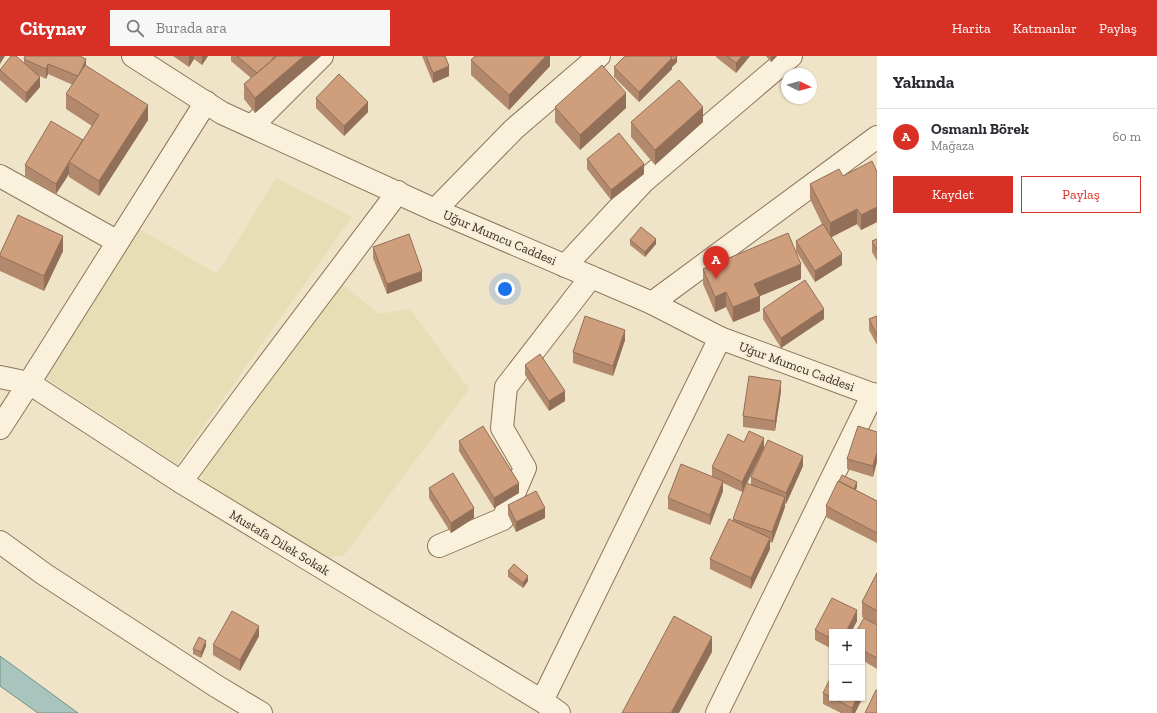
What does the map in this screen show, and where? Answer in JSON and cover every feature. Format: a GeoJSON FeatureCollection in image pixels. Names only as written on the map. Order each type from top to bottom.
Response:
{"type":"FeatureCollection","features":[{"type":"Feature","properties":{"kind":"street","name":"Uğur Mumcu Caddesi"},"geometry":{"type":"LineString","coordinates":[[133,56],[222,113],[435,210],[652,303],[720,338],[875,395]]}},
{"type":"Feature","properties":{"kind":"street"},"geometry":{"type":"LineString","coordinates":[[252,126],[322,56]]}},
{"type":"Feature","properties":{"kind":"street"},"geometry":{"type":"LineString","coordinates":[[435,210],[514,129],[599,56]]}},
{"type":"Feature","properties":{"kind":"street"},"geometry":{"type":"LineString","coordinates":[[566,266],[644,181],[791,56]]}},
{"type":"Feature","properties":{"kind":"street"},"geometry":{"type":"LineString","coordinates":[[0,428],[206,102]]}},
{"type":"Feature","properties":{"kind":"street"},"geometry":{"type":"LineString","coordinates":[[652,303],[877,137]]}},
{"type":"Feature","properties":{"kind":"street"},"geometry":{"type":"LineString","coordinates":[[0,176],[118,242]]}},
{"type":"Feature","properties":{"kind":"street"},"geometry":{"type":"LineString","coordinates":[[181,482],[252,385],[398,192]]}},
{"type":"Feature","properties":{"kind":"street"},"geometry":{"type":"LineString","coordinates":[[439,546],[503,519],[525,468],[502,428],[506,387],[591,276]]}},
{"type":"Feature","properties":{"kind":"street"},"geometry":{"type":"LineString","coordinates":[[550,707],[720,338]]}},
{"type":"Feature","properties":{"kind":"street","name":"Mustafa Dilek Sokak"},"geometry":{"type":"LineString","coordinates":[[0,377],[29,383],[181,482],[550,707]]}},
{"type":"Feature","properties":{"kind":"street"},"geometry":{"type":"LineString","coordinates":[[717,713],[875,395]]}},
{"type":"Feature","properties":{"kind":"street"},"geometry":{"type":"LineString","coordinates":[[0,542],[44,574],[210,682],[261,713]]}},
{"type":"Feature","properties":{"kind":"shaded area"},"geometry":{"type":"Polygon","coordinates":[[[276,178],[352,217],[177,464],[44,377],[138,228],[217,274],[276,178]]]}},
{"type":"Feature","properties":{"kind":"shaded area"},"geometry":{"type":"Polygon","coordinates":[[[341,283],[379,314],[410,309],[469,389],[344,555],[324,558],[204,487],[202,472],[341,283]]]}},
{"type":"Feature","properties":{"kind":"water"},"geometry":{"type":"Polygon","coordinates":[[[0,656],[78,713],[38,713],[0,686],[0,656]]]}},
{"type":"Feature","properties":{"kind":"building"},"geometry":{"type":"Polygon","coordinates":[[[11,56],[16,56],[40,77],[26,93],[0,70],[11,56]]]}},
{"type":"Feature","properties":{"kind":"building"},"geometry":{"type":"Polygon","coordinates":[[[25,56],[80,56],[86,59],[78,76],[48,64],[46,69],[24,59],[25,56]]]}},
{"type":"Feature","properties":{"kind":"building"},"geometry":{"type":"Polygon","coordinates":[[[237,56],[275,56],[257,73],[237,56]]]}},
{"type":"Feature","properties":{"kind":"building"},"geometry":{"type":"Polygon","coordinates":[[[277,56],[304,56],[255,98],[244,84],[277,56]]]}},
{"type":"Feature","properties":{"kind":"building"},"geometry":{"type":"Polygon","coordinates":[[[426,56],[445,56],[449,66],[433,73],[426,56]]]}},
{"type":"Feature","properties":{"kind":"building"},"geometry":{"type":"Polygon","coordinates":[[[475,56],[546,56],[509,95],[471,60],[475,56]]]}},
{"type":"Feature","properties":{"kind":"building"},"geometry":{"type":"Polygon","coordinates":[[[625,56],[670,56],[672,58],[639,92],[614,67],[625,56]]]}},
{"type":"Feature","properties":{"kind":"building"},"geometry":{"type":"Polygon","coordinates":[[[670,56],[677,56],[677,57],[672,61],[670,56]]]}},
{"type":"Feature","properties":{"kind":"building"},"geometry":{"type":"Polygon","coordinates":[[[727,56],[742,56],[736,63],[727,56]]]}},
{"type":"Feature","properties":{"kind":"building"},"geometry":{"type":"Polygon","coordinates":[[[85,65],[148,105],[99,181],[69,162],[99,115],[66,94],[85,65]]]}},
{"type":"Feature","properties":{"kind":"building"},"geometry":{"type":"Polygon","coordinates":[[[602,65],[626,93],[580,135],[555,107],[602,65]]]}},
{"type":"Feature","properties":{"kind":"building"},"geometry":{"type":"Polygon","coordinates":[[[339,74],[368,102],[344,126],[316,98],[339,74]]]}},
{"type":"Feature","properties":{"kind":"building"},"geometry":{"type":"Polygon","coordinates":[[[679,80],[703,107],[655,150],[631,122],[679,80]]]}},
{"type":"Feature","properties":{"kind":"building"},"geometry":{"type":"Polygon","coordinates":[[[51,121],[83,140],[56,184],[25,165],[51,121]]]}},
{"type":"Feature","properties":{"kind":"building"},"geometry":{"type":"Polygon","coordinates":[[[619,133],[644,164],[611,190],[587,159],[619,133]]]}},
{"type":"Feature","properties":{"kind":"building"},"geometry":{"type":"Polygon","coordinates":[[[872,161],[877,172],[877,207],[861,215],[857,209],[830,223],[810,184],[839,169],[843,176],[872,161]]]}},
{"type":"Feature","properties":{"kind":"building"},"geometry":{"type":"Polygon","coordinates":[[[18,215],[63,236],[44,276],[0,256],[18,215]]]}},
{"type":"Feature","properties":{"kind":"building"},"geometry":{"type":"Polygon","coordinates":[[[823,224],[842,254],[815,271],[796,241],[823,224]]]}},
{"type":"Feature","properties":{"kind":"building"},"geometry":{"type":"Polygon","coordinates":[[[641,227],[656,239],[645,252],[630,240],[641,227]]]}},
{"type":"Feature","properties":{"kind":"building"},"geometry":{"type":"Polygon","coordinates":[[[788,233],[801,264],[754,284],[760,296],[733,307],[726,292],[715,297],[703,269],[788,233]]]}},
{"type":"Feature","properties":{"kind":"building"},"geometry":{"type":"Polygon","coordinates":[[[409,234],[422,271],[387,284],[373,247],[409,234]]]}},
{"type":"Feature","properties":{"kind":"building"},"geometry":{"type":"Polygon","coordinates":[[[877,239],[877,250],[872,241],[877,239]]]}},
{"type":"Feature","properties":{"kind":"building"},"geometry":{"type":"Polygon","coordinates":[[[805,280],[824,309],[781,338],[763,309],[805,280]]]}},
{"type":"Feature","properties":{"kind":"building"},"geometry":{"type":"Polygon","coordinates":[[[585,316],[625,330],[613,366],[573,352],[585,316]]]}},
{"type":"Feature","properties":{"kind":"building"},"geometry":{"type":"Polygon","coordinates":[[[877,316],[877,335],[869,319],[877,316]]]}},
{"type":"Feature","properties":{"kind":"building"},"geometry":{"type":"Polygon","coordinates":[[[540,354],[565,391],[549,401],[525,365],[540,354]]]}},
{"type":"Feature","properties":{"kind":"building"},"geometry":{"type":"Polygon","coordinates":[[[749,376],[781,381],[775,421],[743,416],[749,376]]]}},
{"type":"Feature","properties":{"kind":"building"},"geometry":{"type":"Polygon","coordinates":[[[483,426],[519,483],[494,498],[459,441],[483,426]]]}},
{"type":"Feature","properties":{"kind":"building"},"geometry":{"type":"Polygon","coordinates":[[[858,426],[877,432],[877,452],[873,466],[847,459],[858,426]]]}},
{"type":"Feature","properties":{"kind":"building"},"geometry":{"type":"Polygon","coordinates":[[[749,431],[764,438],[742,482],[712,467],[728,434],[744,442],[749,431]]]}},
{"type":"Feature","properties":{"kind":"building"},"geometry":{"type":"Polygon","coordinates":[[[768,440],[803,456],[786,493],[751,477],[768,440]]]}},
{"type":"Feature","properties":{"kind":"building"},"geometry":{"type":"Polygon","coordinates":[[[681,464],[723,481],[710,515],[668,498],[681,464]]]}},
{"type":"Feature","properties":{"kind":"building"},"geometry":{"type":"Polygon","coordinates":[[[453,473],[474,508],[451,523],[429,488],[453,473]]]}},
{"type":"Feature","properties":{"kind":"building"},"geometry":{"type":"Polygon","coordinates":[[[842,475],[857,482],[854,489],[839,481],[842,475]]]}},
{"type":"Feature","properties":{"kind":"building"},"geometry":{"type":"Polygon","coordinates":[[[838,481],[877,501],[877,533],[826,506],[838,481]]]}},
{"type":"Feature","properties":{"kind":"building"},"geometry":{"type":"Polygon","coordinates":[[[746,483],[785,497],[772,532],[733,519],[746,483]]]}},
{"type":"Feature","properties":{"kind":"building"},"geometry":{"type":"Polygon","coordinates":[[[536,491],[545,508],[516,522],[508,505],[536,491]]]}},
{"type":"Feature","properties":{"kind":"building"},"geometry":{"type":"Polygon","coordinates":[[[729,519],[770,538],[751,578],[710,559],[729,519]]]}},
{"type":"Feature","properties":{"kind":"building"},"geometry":{"type":"Polygon","coordinates":[[[514,564],[528,576],[523,583],[508,571],[514,564]]]}},
{"type":"Feature","properties":{"kind":"building"},"geometry":{"type":"Polygon","coordinates":[[[877,573],[877,611],[862,602],[877,573]]]}},
{"type":"Feature","properties":{"kind":"building"},"geometry":{"type":"Polygon","coordinates":[[[832,598],[857,610],[848,629],[829,629],[829,637],[815,630],[832,598]]]}},
{"type":"Feature","properties":{"kind":"building"},"geometry":{"type":"Polygon","coordinates":[[[232,611],[259,626],[240,660],[213,645],[232,611]]]}},
{"type":"Feature","properties":{"kind":"building"},"geometry":{"type":"Polygon","coordinates":[[[674,616],[712,637],[671,713],[622,713],[674,616]]]}},
{"type":"Feature","properties":{"kind":"building"},"geometry":{"type":"Polygon","coordinates":[[[864,618],[877,625],[877,658],[865,652],[865,629],[858,629],[864,618]]]}},
{"type":"Feature","properties":{"kind":"building"},"geometry":{"type":"Polygon","coordinates":[[[199,637],[206,641],[201,652],[193,649],[199,637]]]}},
{"type":"Feature","properties":{"kind":"building"},"geometry":{"type":"Polygon","coordinates":[[[829,681],[829,696],[823,693],[829,681]]]}},
{"type":"Feature","properties":{"kind":"building"},"geometry":{"type":"Polygon","coordinates":[[[876,690],[877,713],[865,713],[876,690]]]}},
{"type":"Feature","properties":{"kind":"building"},"geometry":{"type":"Polygon","coordinates":[[[839,701],[856,701],[852,708],[839,701]]]}},
{"type":"Feature","properties":{"kind":"place","name":"Osmanlı Börek"},"geometry":{"type":"Point","coordinates":[716,279]}}]}
